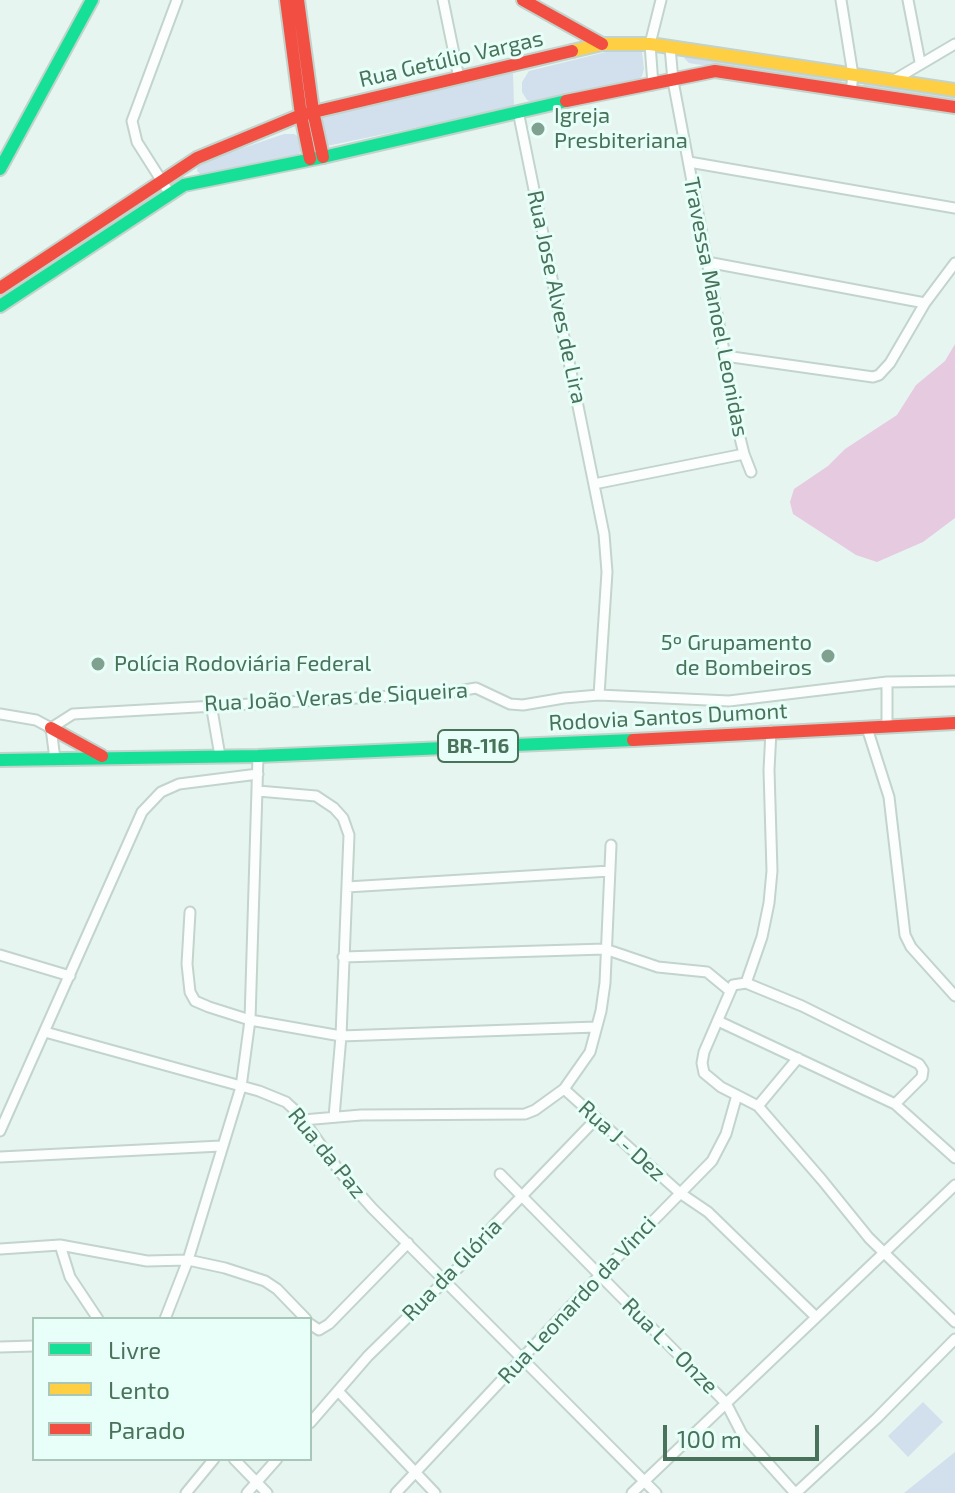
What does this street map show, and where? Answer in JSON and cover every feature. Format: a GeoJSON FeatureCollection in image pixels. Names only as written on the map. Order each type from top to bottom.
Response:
{"type":"FeatureCollection","features":[{"type":"Feature","properties":{"kind":"main road"},"geometry":{"type":"LineString","coordinates":[[0,169],[92,0]]}},
{"type":"Feature","properties":{"kind":"main road"},"geometry":{"type":"LineString","coordinates":[[286,0],[296,22]]}},
{"type":"Feature","properties":{"kind":"main road"},"geometry":{"type":"LineString","coordinates":[[298,0],[296,22],[316,158]]}},
{"type":"Feature","properties":{"kind":"main road"},"geometry":{"type":"LineString","coordinates":[[523,0],[602,44]]}},
{"type":"Feature","properties":{"kind":"main road","name":"Rua Getúlio Vargas"},"geometry":{"type":"LineString","coordinates":[[0,288],[197,158],[307,113],[602,44],[650,44],[955,90]]}},
{"type":"Feature","properties":{"kind":"main road"},"geometry":{"type":"LineString","coordinates":[[0,306],[184,185],[518,111],[715,71],[955,107]]}},
{"type":"Feature","properties":{"kind":"main road"},"geometry":{"type":"LineString","coordinates":[[114,214],[120,227]]}},
{"type":"Feature","properties":{"kind":"main road"},"geometry":{"type":"LineString","coordinates":[[86,232],[93,244]]}},
{"type":"Feature","properties":{"kind":"main road","name":"Rodovia Santos Dumont"},"geometry":{"type":"LineString","coordinates":[[0,760],[103,756],[258,756],[955,723]]}},
{"type":"Feature","properties":{"kind":"main road"},"geometry":{"type":"LineString","coordinates":[[51,728],[103,756]]}},
{"type":"Feature","properties":{"kind":"street"},"geometry":{"type":"LineString","coordinates":[[170,194],[137,142],[132,121],[177,0]]}},
{"type":"Feature","properties":{"kind":"street"},"geometry":{"type":"LineString","coordinates":[[443,0],[459,78]]}},
{"type":"Feature","properties":{"kind":"street"},"geometry":{"type":"LineString","coordinates":[[653,85],[650,44],[661,0]]}},
{"type":"Feature","properties":{"kind":"street"},"geometry":{"type":"LineString","coordinates":[[841,0],[853,75],[851,92]]}},
{"type":"Feature","properties":{"kind":"street"},"geometry":{"type":"LineString","coordinates":[[908,0],[920,62]]}},
{"type":"Feature","properties":{"kind":"street"},"geometry":{"type":"LineString","coordinates":[[894,80],[955,44]]}},
{"type":"Feature","properties":{"kind":"street","name":"Travessa Manoel Leonidas"},"geometry":{"type":"LineString","coordinates":[[670,47],[673,81],[731,401],[751,472]]}},
{"type":"Feature","properties":{"kind":"street","name":"Rua Jose Alves de Lira"},"geometry":{"type":"LineString","coordinates":[[518,111],[604,534],[607,572],[599,695]]}},
{"type":"Feature","properties":{"kind":"street"},"geometry":{"type":"LineString","coordinates":[[689,162],[955,208]]}},
{"type":"Feature","properties":{"kind":"street"},"geometry":{"type":"LineString","coordinates":[[707,262],[925,303]]}},
{"type":"Feature","properties":{"kind":"street"},"geometry":{"type":"LineString","coordinates":[[725,356],[873,377],[879,375],[955,263]]}},
{"type":"Feature","properties":{"kind":"street"},"geometry":{"type":"LineString","coordinates":[[594,484],[744,454]]}},
{"type":"Feature","properties":{"kind":"street","name":"Rua João Veras de Siqueira"},"geometry":{"type":"LineString","coordinates":[[51,728],[73,714],[446,693],[476,688],[516,705],[599,695],[729,701],[887,682],[955,681]]}},
{"type":"Feature","properties":{"kind":"street"},"geometry":{"type":"LineString","coordinates":[[887,682],[887,727]]}},
{"type":"Feature","properties":{"kind":"street"},"geometry":{"type":"LineString","coordinates":[[211,704],[220,756]]}},
{"type":"Feature","properties":{"kind":"street"},"geometry":{"type":"LineString","coordinates":[[0,714],[36,720],[51,728],[55,759]]}},
{"type":"Feature","properties":{"kind":"street"},"geometry":{"type":"LineString","coordinates":[[867,728],[889,797],[905,935],[911,947],[955,996]]}},
{"type":"Feature","properties":{"kind":"street"},"geometry":{"type":"LineString","coordinates":[[744,983],[762,937],[769,903],[772,871],[771,731]]}},
{"type":"Feature","properties":{"kind":"street"},"geometry":{"type":"LineString","coordinates":[[166,1317],[188,1260],[241,1087],[250,1020],[258,756]]}},
{"type":"Feature","properties":{"kind":"street"},"geometry":{"type":"LineString","coordinates":[[0,1131],[135,823],[153,799],[179,784],[258,774]]}},
{"type":"Feature","properties":{"kind":"street"},"geometry":{"type":"LineString","coordinates":[[258,791],[316,796],[343,818],[349,835],[341,1036],[334,1117]]}},
{"type":"Feature","properties":{"kind":"street"},"geometry":{"type":"LineString","coordinates":[[303,1120],[408,1114],[525,1114],[564,1089],[590,1052],[605,983],[611,845]]}},
{"type":"Feature","properties":{"kind":"street"},"geometry":{"type":"LineString","coordinates":[[347,887],[610,871]]}},
{"type":"Feature","properties":{"kind":"street"},"geometry":{"type":"LineString","coordinates":[[190,912],[187,964],[190,992],[195,1001],[250,1020],[341,1036],[596,1027]]}},
{"type":"Feature","properties":{"kind":"street"},"geometry":{"type":"LineString","coordinates":[[343,957],[605,949],[658,967],[707,972],[730,991]]}},
{"type":"Feature","properties":{"kind":"street"},"geometry":{"type":"LineString","coordinates":[[0,955],[70,976]]}},
{"type":"Feature","properties":{"kind":"street"},"geometry":{"type":"LineString","coordinates":[[895,1104],[922,1077],[923,1070],[919,1064],[842,1025],[744,983],[735,984],[704,1052],[702,1068],[710,1079],[758,1106],[869,1238],[955,1322]]}},
{"type":"Feature","properties":{"kind":"street"},"geometry":{"type":"LineString","coordinates":[[718,1021],[895,1104],[955,1158]]}},
{"type":"Feature","properties":{"kind":"street","name":"Rua da Paz"},"geometry":{"type":"LineString","coordinates":[[45,1032],[277,1097],[294,1109],[340,1172],[656,1493]]}},
{"type":"Feature","properties":{"kind":"street"},"geometry":{"type":"LineString","coordinates":[[758,1106],[798,1058]]}},
{"type":"Feature","properties":{"kind":"street","name":"Rua J - Dez"},"geometry":{"type":"LineString","coordinates":[[564,1089],[680,1193],[708,1212],[816,1317]]}},
{"type":"Feature","properties":{"kind":"street","name":"Rua Leonardo da Vinci"},"geometry":{"type":"LineString","coordinates":[[396,1493],[600,1275],[712,1161],[726,1134],[737,1095]]}},
{"type":"Feature","properties":{"kind":"street","name":"Rua da Glória"},"geometry":{"type":"LineString","coordinates":[[312,1421],[368,1356],[460,1266],[495,1224],[596,1119]]}},
{"type":"Feature","properties":{"kind":"street"},"geometry":{"type":"LineString","coordinates":[[0,1157],[221,1146]]}},
{"type":"Feature","properties":{"kind":"street","name":"Rua L - Onze"},"geometry":{"type":"LineString","coordinates":[[500,1174],[726,1403],[742,1434],[795,1493]]}},
{"type":"Feature","properties":{"kind":"street"},"geometry":{"type":"LineString","coordinates":[[632,1493],[955,1185]]}},
{"type":"Feature","properties":{"kind":"street"},"geometry":{"type":"LineString","coordinates":[[312,1325],[319,1330],[329,1324],[408,1243]]}},
{"type":"Feature","properties":{"kind":"street"},"geometry":{"type":"LineString","coordinates":[[60,1245],[70,1277],[97,1317]]}},
{"type":"Feature","properties":{"kind":"street"},"geometry":{"type":"LineString","coordinates":[[0,1249],[60,1245],[147,1261],[188,1260],[225,1268],[265,1281],[285,1295],[304,1317]]}},
{"type":"Feature","properties":{"kind":"street"},"geometry":{"type":"LineString","coordinates":[[795,1493],[877,1418],[955,1339]]}},
{"type":"Feature","properties":{"kind":"street"},"geometry":{"type":"LineString","coordinates":[[0,1347],[32,1346]]}},
{"type":"Feature","properties":{"kind":"street"},"geometry":{"type":"LineString","coordinates":[[338,1391],[435,1493]]}},
{"type":"Feature","properties":{"kind":"street"},"geometry":{"type":"LineString","coordinates":[[186,1493],[212,1461]]}},
{"type":"Feature","properties":{"kind":"street"},"geometry":{"type":"LineString","coordinates":[[236,1461],[267,1493]]}},
{"type":"Feature","properties":{"kind":"street"},"geometry":{"type":"LineString","coordinates":[[247,1493],[275,1461]]}},
{"type":"Feature","properties":{"kind":"shaded area"},"geometry":{"type":"Polygon","coordinates":[[[618,49],[642,52],[644,69],[635,85],[534,103],[527,100],[522,92],[522,82],[529,71],[618,49]]]}},
{"type":"Feature","properties":{"kind":"shaded area"},"geometry":{"type":"Polygon","coordinates":[[[687,55],[840,77],[842,82],[840,86],[834,86],[689,63],[684,58],[687,55]]]}},
{"type":"Feature","properties":{"kind":"shaded area"},"geometry":{"type":"Polygon","coordinates":[[[513,73],[514,107],[327,146],[321,113],[513,73]]]}},
{"type":"Feature","properties":{"kind":"shaded area"},"geometry":{"type":"Polygon","coordinates":[[[864,81],[955,93],[955,103],[863,88],[864,81]]]}},
{"type":"Feature","properties":{"kind":"shaded area"},"geometry":{"type":"Polygon","coordinates":[[[284,134],[294,134],[302,139],[303,148],[298,155],[202,176],[197,171],[198,164],[205,161],[284,134]]]}},
{"type":"Feature","properties":{"kind":"shaded area"},"geometry":{"type":"Polygon","coordinates":[[[955,344],[955,518],[923,542],[877,562],[856,555],[793,514],[790,502],[794,489],[828,466],[845,449],[897,415],[916,385],[945,361],[955,344]]]}},
{"type":"Feature","properties":{"kind":"shaded area"},"geometry":{"type":"Polygon","coordinates":[[[923,1402],[943,1422],[908,1457],[888,1436],[923,1402]]]}},
{"type":"Feature","properties":{"kind":"shaded area"},"geometry":{"type":"Polygon","coordinates":[[[955,1452],[955,1493],[904,1493],[955,1452]]]}},
{"type":"Feature","properties":{"kind":"traffic: fast"},"geometry":{"type":"LineString","coordinates":[[0,169],[92,0]]}},
{"type":"Feature","properties":{"kind":"traffic: fast"},"geometry":{"type":"LineString","coordinates":[[0,306],[184,185],[323,157],[566,101]]}},
{"type":"Feature","properties":{"kind":"traffic: fast"},"geometry":{"type":"LineString","coordinates":[[0,760],[258,756],[633,740]]}},
{"type":"Feature","properties":{"kind":"traffic: slow"},"geometry":{"type":"LineString","coordinates":[[572,51],[602,44],[650,44],[955,90]]}},
{"type":"Feature","properties":{"kind":"traffic: jam"},"geometry":{"type":"LineString","coordinates":[[286,0],[310,159]]}},
{"type":"Feature","properties":{"kind":"traffic: jam"},"geometry":{"type":"LineString","coordinates":[[298,0],[313,111],[323,157]]}},
{"type":"Feature","properties":{"kind":"traffic: jam"},"geometry":{"type":"LineString","coordinates":[[523,0],[602,44]]}},
{"type":"Feature","properties":{"kind":"traffic: jam"},"geometry":{"type":"LineString","coordinates":[[0,288],[197,158],[301,115],[572,51]]}},
{"type":"Feature","properties":{"kind":"traffic: jam"},"geometry":{"type":"LineString","coordinates":[[566,101],[715,71],[955,107]]}},
{"type":"Feature","properties":{"kind":"traffic: jam"},"geometry":{"type":"LineString","coordinates":[[633,740],[955,723]]}},
{"type":"Feature","properties":{"kind":"traffic: jam"},"geometry":{"type":"LineString","coordinates":[[51,728],[102,756]]}},
{"type":"Feature","properties":{"kind":"place","name":"Igreja Presbiteriana"},"geometry":{"type":"Point","coordinates":[538,129]}},
{"type":"Feature","properties":{"kind":"place","name":"5º Grupamento de Bombeiros"},"geometry":{"type":"Point","coordinates":[828,656]}},
{"type":"Feature","properties":{"kind":"place","name":"Polícia Rodoviária Federal"},"geometry":{"type":"Point","coordinates":[98,664]}}]}
